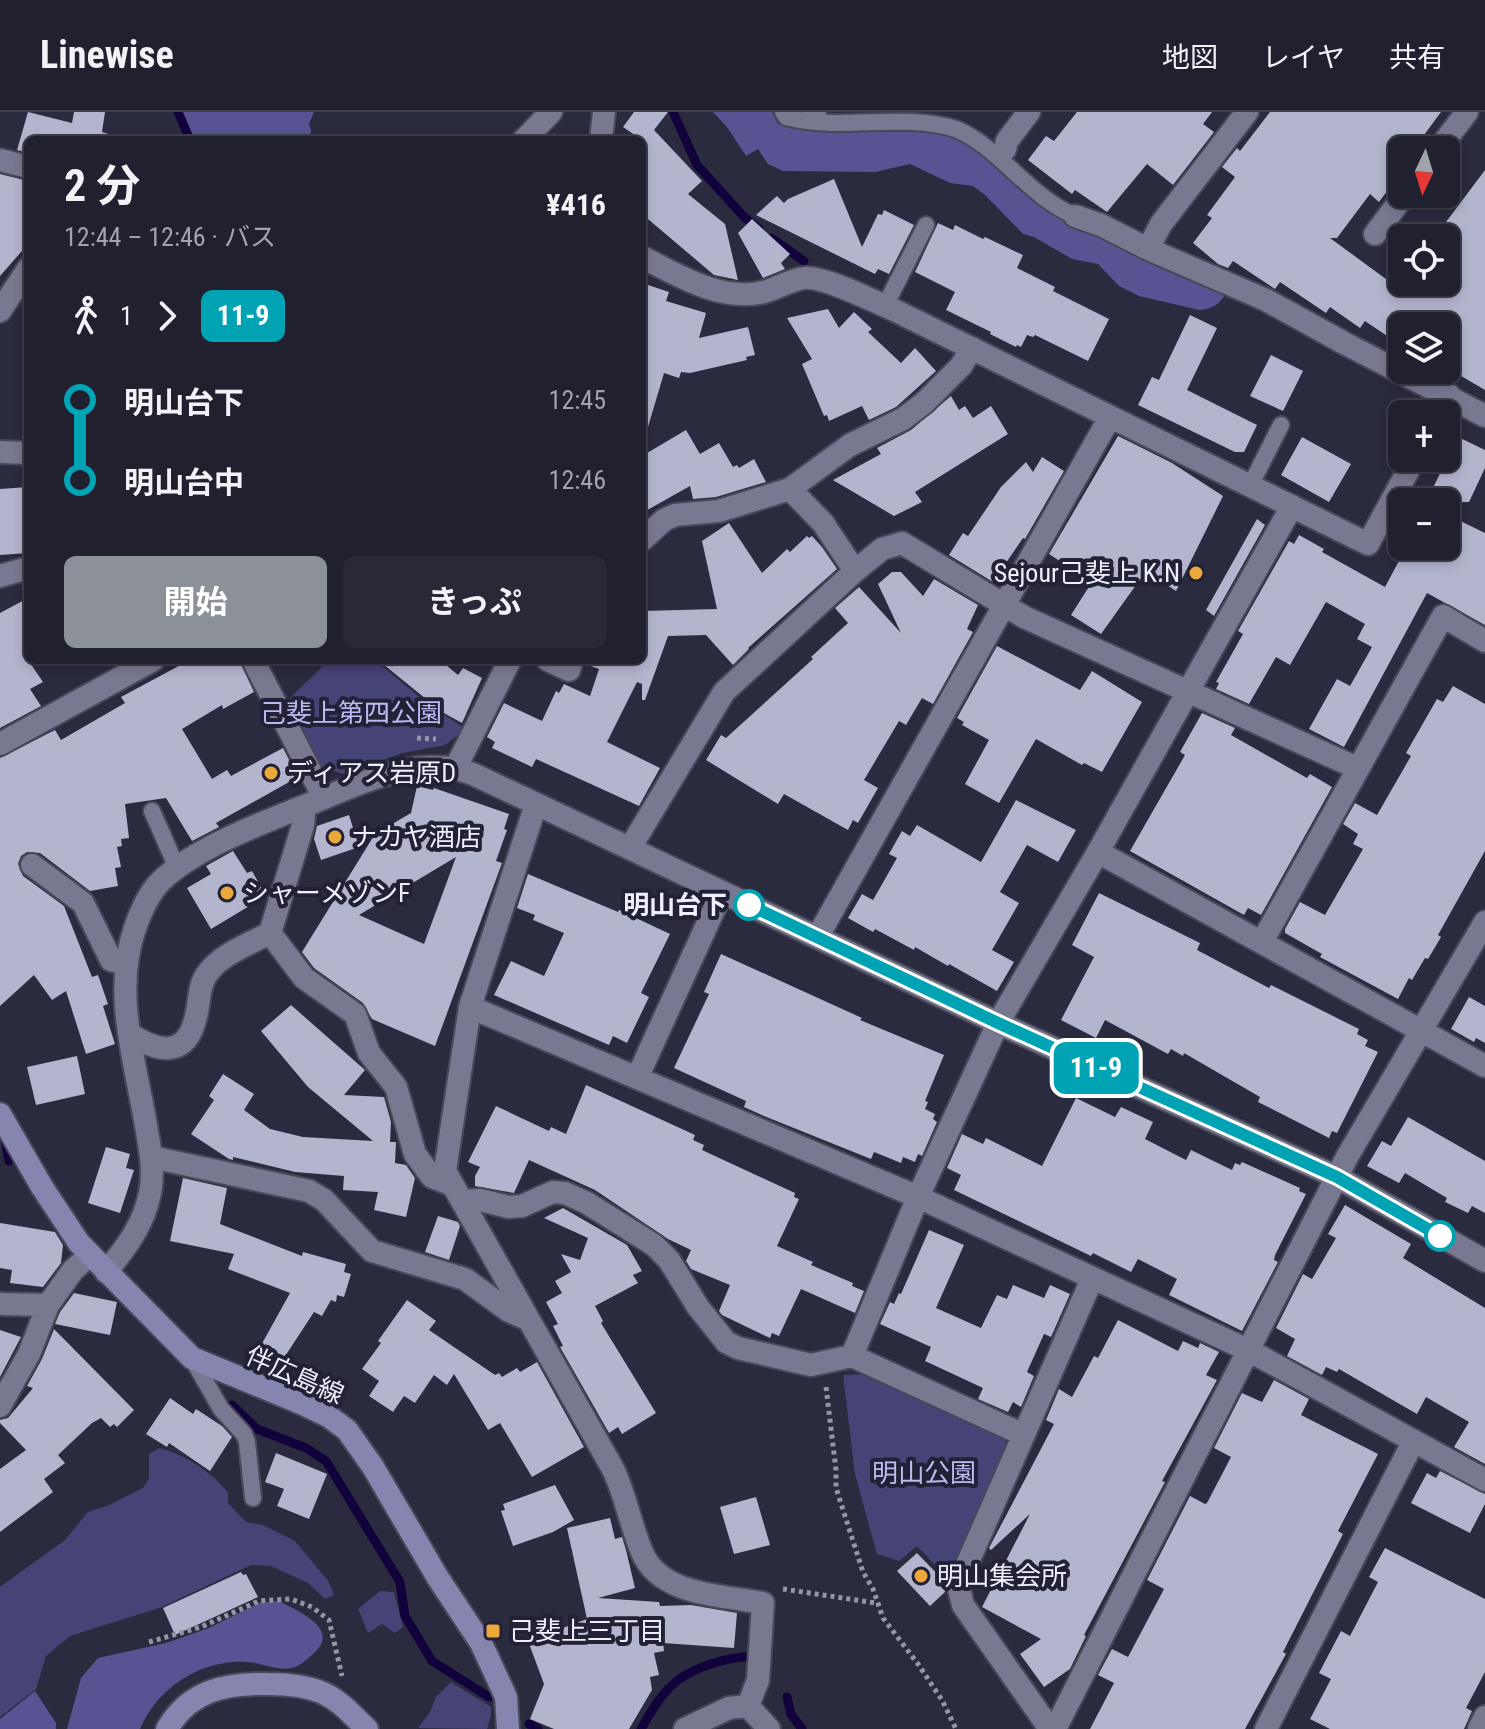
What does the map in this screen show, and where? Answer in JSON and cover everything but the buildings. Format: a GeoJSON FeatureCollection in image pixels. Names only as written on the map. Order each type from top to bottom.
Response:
{"type":"FeatureCollection","features":[{"type":"Feature","properties":{"kind":"main road","name":"伴広島線"},"geometry":{"type":"LineString","coordinates":[[0,1114],[49,1199],[90,1255],[192,1358],[303,1404],[347,1430],[481,1643],[506,1697],[508,1729]]}},
{"type":"Feature","properties":{"kind":"main road"},"geometry":{"type":"LineString","coordinates":[[167,1729],[195,1697],[232,1684],[293,1685],[315,1690],[333,1698],[367,1729]]}},
{"type":"Feature","properties":{"kind":"street"},"geometry":{"type":"LineString","coordinates":[[528,136],[551,112]]}},
{"type":"Feature","properties":{"kind":"street"},"geometry":{"type":"LineString","coordinates":[[601,136],[604,112]]}},
{"type":"Feature","properties":{"kind":"street"},"geometry":{"type":"LineString","coordinates":[[1005,149],[1007,141],[1029,112]]}},
{"type":"Feature","properties":{"kind":"street"},"geometry":{"type":"LineString","coordinates":[[1148,249],[1161,224],[1247,112]]}},
{"type":"Feature","properties":{"kind":"street"},"geometry":{"type":"LineString","coordinates":[[1449,136],[1467,112]]}},
{"type":"Feature","properties":{"kind":"street"},"geometry":{"type":"LineString","coordinates":[[1475,112],[1485,119]]}},
{"type":"Feature","properties":{"kind":"street"},"geometry":{"type":"LineString","coordinates":[[0,160],[24,166]]}},
{"type":"Feature","properties":{"kind":"street"},"geometry":{"type":"LineString","coordinates":[[1375,234],[1394,208]]}},
{"type":"Feature","properties":{"kind":"street"},"geometry":{"type":"LineString","coordinates":[[1075,216],[1266,300],[1344,343],[1436,400]]}},
{"type":"Feature","properties":{"kind":"street"},"geometry":{"type":"LineString","coordinates":[[646,259],[702,287],[746,294],[763,292],[807,277],[837,286],[972,348],[1368,544],[1407,472]]}},
{"type":"Feature","properties":{"kind":"street"},"geometry":{"type":"LineString","coordinates":[[0,311],[24,275]]}},
{"type":"Feature","properties":{"kind":"street"},"geometry":{"type":"LineString","coordinates":[[646,536],[664,520],[675,515],[719,511],[790,489],[850,445],[903,419],[924,403],[961,366],[972,348]]}},
{"type":"Feature","properties":{"kind":"street"},"geometry":{"type":"LineString","coordinates":[[1460,409],[1485,416]]}},
{"type":"Feature","properties":{"kind":"street"},"geometry":{"type":"LineString","coordinates":[[818,936],[1110,417]]}},
{"type":"Feature","properties":{"kind":"street"},"geometry":{"type":"LineString","coordinates":[[0,452],[24,453]]}},
{"type":"Feature","properties":{"kind":"street"},"geometry":{"type":"LineString","coordinates":[[790,489],[823,523],[855,571]]}},
{"type":"Feature","properties":{"kind":"street"},"geometry":{"type":"LineString","coordinates":[[852,1356],[918,1197],[998,1023],[1292,506]]}},
{"type":"Feature","properties":{"kind":"street"},"geometry":{"type":"LineString","coordinates":[[630,848],[724,692],[855,571],[882,549],[902,543],[1024,617],[1357,768]]}},
{"type":"Feature","properties":{"kind":"street"},"geometry":{"type":"LineString","coordinates":[[0,576],[24,569]]}},
{"type":"Feature","properties":{"kind":"street"},"geometry":{"type":"LineString","coordinates":[[1262,942],[1443,616],[1485,641]]}},
{"type":"Feature","properties":{"kind":"street"},"geometry":{"type":"LineString","coordinates":[[0,744],[138,664]]}},
{"type":"Feature","properties":{"kind":"street"},"geometry":{"type":"LineString","coordinates":[[255,664],[324,798]]}},
{"type":"Feature","properties":{"kind":"street"},"geometry":{"type":"LineString","coordinates":[[456,767],[508,664]]}},
{"type":"Feature","properties":{"kind":"street"},"geometry":{"type":"LineString","coordinates":[[556,664],[569,670],[571,664]]}},
{"type":"Feature","properties":{"kind":"street"},"geometry":{"type":"LineString","coordinates":[[106,1272],[131,1240],[145,1212],[151,1190],[151,1157],[124,989],[133,934],[144,905],[162,881],[177,868],[244,831],[324,798],[409,769],[431,766],[456,767],[998,1023],[1337,1177],[1485,1261]]}},
{"type":"Feature","properties":{"kind":"street"},"geometry":{"type":"LineString","coordinates":[[536,804],[470,1007],[445,1171],[613,1469],[649,1567],[662,1579],[681,1587],[763,1603],[758,1680],[748,1706]]}},
{"type":"Feature","properties":{"kind":"street"},"geometry":{"type":"LineString","coordinates":[[130,1034],[158,1049],[170,1050],[182,1042],[196,1020],[200,989],[208,972],[233,953],[270,933],[303,825],[300,808]]}},
{"type":"Feature","properties":{"kind":"street"},"geometry":{"type":"LineString","coordinates":[[1098,852],[1485,1066]]}},
{"type":"Feature","properties":{"kind":"street"},"geometry":{"type":"LineString","coordinates":[[32,865],[83,903],[111,960],[126,964]]}},
{"type":"Feature","properties":{"kind":"street"},"geometry":{"type":"LineString","coordinates":[[637,1078],[722,892]]}},
{"type":"Feature","properties":{"kind":"street"},"geometry":{"type":"LineString","coordinates":[[1092,1279],[958,1585],[963,1605],[1053,1729],[1337,1177],[1485,922]]}},
{"type":"Feature","properties":{"kind":"street"},"geometry":{"type":"LineString","coordinates":[[270,933],[304,978],[355,1014],[369,1053],[396,1087],[415,1154],[432,1177],[457,1193],[509,1207],[522,1206],[553,1192],[565,1193],[587,1203],[654,1245],[669,1260],[698,1307],[726,1342],[738,1348],[811,1365],[852,1356],[1024,1435]]}},
{"type":"Feature","properties":{"kind":"street"},"geometry":{"type":"LineString","coordinates":[[470,1007],[918,1197],[1248,1350],[1485,1480]]}},
{"type":"Feature","properties":{"kind":"street"},"geometry":{"type":"LineString","coordinates":[[151,1157],[309,1191],[324,1200],[372,1251],[465,1279],[509,1311],[528,1320]]}},
{"type":"Feature","properties":{"kind":"street"},"geometry":{"type":"LineString","coordinates":[[0,1406],[29,1354],[48,1305],[73,1270],[90,1255]]}},
{"type":"Feature","properties":{"kind":"street"},"geometry":{"type":"LineString","coordinates":[[0,1304],[48,1305]]}},
{"type":"Feature","properties":{"kind":"street"},"geometry":{"type":"LineString","coordinates":[[1266,1729],[1413,1442]]}},
{"type":"Feature","properties":{"kind":"street"},"geometry":{"type":"LineString","coordinates":[[685,1729],[729,1708],[748,1706]]}},
{"type":"Feature","properties":{"kind":"street"},"geometry":{"type":"LineString","coordinates":[[748,1706],[769,1729]]}},
{"type":"Feature","properties":{"kind":"street"},"geometry":{"type":"LineString","coordinates":[[1479,1729],[1485,1717]]}},
{"type":"Feature","properties":{"kind":"lane"},"geometry":{"type":"LineString","coordinates":[[783,112],[786,117],[813,122],[905,118],[959,130],[997,158],[1030,189],[1075,216]]}},
{"type":"Feature","properties":{"kind":"lane"},"geometry":{"type":"LineString","coordinates":[[885,306],[926,225]]}},
{"type":"Feature","properties":{"kind":"lane"},"geometry":{"type":"LineString","coordinates":[[1250,486],[1281,425]]}},
{"type":"Feature","properties":{"kind":"lane"},"geometry":{"type":"LineString","coordinates":[[152,811],[177,868]]}},
{"type":"Feature","properties":{"kind":"lane"},"geometry":{"type":"LineString","coordinates":[[192,1358],[221,1409],[244,1434],[253,1498]]}},
{"type":"Feature","properties":{"kind":"path"},"geometry":{"type":"LineString","coordinates":[[417,738],[437,739],[447,735]]}},
{"type":"Feature","properties":{"kind":"path"},"geometry":{"type":"LineString","coordinates":[[826,1362],[836,1488],[863,1572],[883,1618],[942,1700],[956,1729]]}},
{"type":"Feature","properties":{"kind":"path"},"geometry":{"type":"LineString","coordinates":[[772,1588],[876,1603]]}},
{"type":"Feature","properties":{"kind":"path"},"geometry":{"type":"LineString","coordinates":[[149,1642],[201,1627],[259,1601],[280,1598],[298,1600],[322,1614],[332,1626],[342,1671],[342,1683],[333,1698]]}},
{"type":"Feature","properties":{"kind":"green space","name":"己斐上第四公園"},"geometry":{"type":"Polygon","coordinates":[[[325,664],[380,664],[429,705],[463,727],[445,745],[403,753],[343,774],[319,767],[285,703],[325,664]]]}},
{"type":"Feature","properties":{"kind":"green space","name":"明山公園"},"geometry":{"type":"Polygon","coordinates":[[[867,1374],[1004,1434],[1007,1451],[948,1579],[917,1546],[899,1561],[877,1554],[855,1474],[843,1375],[867,1374]]]}},
{"type":"Feature","properties":{"kind":"green space"},"geometry":{"type":"Polygon","coordinates":[[[159,1448],[206,1471],[228,1493],[228,1503],[246,1522],[263,1525],[295,1541],[329,1582],[334,1595],[325,1599],[308,1583],[271,1566],[251,1565],[162,1607],[70,1636],[46,1656],[36,1689],[0,1717],[0,1587],[65,1540],[88,1512],[143,1488],[149,1478],[149,1454],[159,1448]]]}},
{"type":"Feature","properties":{"kind":"green space"},"geometry":{"type":"Polygon","coordinates":[[[380,1591],[394,1592],[403,1627],[395,1633],[382,1624],[368,1633],[358,1609],[380,1591]]]}},
{"type":"Feature","properties":{"kind":"green space"},"geometry":{"type":"Polygon","coordinates":[[[451,1682],[491,1707],[487,1729],[418,1728],[436,1697],[451,1682]]]}},
{"type":"Feature","properties":{"kind":"shaded area"},"geometry":{"type":"Polygon","coordinates":[[[182,112],[314,112],[309,124],[310,136],[192,136],[182,112]]]}},
{"type":"Feature","properties":{"kind":"shaded area"},"geometry":{"type":"Polygon","coordinates":[[[713,112],[772,112],[778,124],[806,131],[912,125],[956,137],[982,154],[1039,205],[1102,234],[1128,253],[1225,295],[1214,306],[1199,310],[1139,296],[1119,286],[1098,264],[1072,259],[1023,234],[973,186],[950,183],[910,164],[875,172],[783,171],[768,164],[758,149],[746,156],[713,112]]]}},
{"type":"Feature","properties":{"kind":"shaded area"},"geometry":{"type":"Polygon","coordinates":[[[279,1601],[315,1622],[323,1637],[320,1646],[300,1665],[286,1669],[248,1662],[214,1665],[183,1679],[170,1689],[158,1700],[140,1729],[67,1729],[81,1678],[98,1658],[166,1643],[209,1628],[259,1603],[279,1601]]]}},
{"type":"Feature","properties":{"kind":"shaded area"},"geometry":{"type":"Polygon","coordinates":[[[35,1691],[56,1723],[56,1729],[0,1729],[0,1719],[35,1691]]]}},
{"type":"Feature","properties":{"kind":"waterway"},"geometry":{"type":"LineString","coordinates":[[178,112],[188,136]]}},
{"type":"Feature","properties":{"kind":"waterway"},"geometry":{"type":"LineString","coordinates":[[673,112],[697,165],[744,217],[759,229]]}},
{"type":"Feature","properties":{"kind":"waterway"},"geometry":{"type":"LineString","coordinates":[[771,238],[804,261]]}},
{"type":"Feature","properties":{"kind":"waterway"},"geometry":{"type":"LineString","coordinates":[[5,1139],[9,1161]]}},
{"type":"Feature","properties":{"kind":"waterway"},"geometry":{"type":"LineString","coordinates":[[232,1405],[257,1429],[306,1448],[326,1461],[400,1582],[405,1616],[432,1661],[489,1697]]}},
{"type":"Feature","properties":{"kind":"waterway"},"geometry":{"type":"LineString","coordinates":[[641,1729],[662,1696],[688,1673],[714,1663],[745,1657]]}},
{"type":"Feature","properties":{"kind":"waterway"},"geometry":{"type":"LineString","coordinates":[[787,1697],[791,1714],[802,1729]]}},
{"type":"Feature","properties":{"kind":"waterway"},"geometry":{"type":"LineString","coordinates":[[529,1724],[538,1729]]}},
{"type":"Feature","properties":{"kind":"bus line","name":"11-9"},"geometry":{"type":"LineString","coordinates":[[749,905],[998,1023],[1337,1177],[1440,1236]]}},
{"type":"Feature","properties":{"kind":"place","name":"Sejour己斐上 K.N"},"geometry":{"type":"Point","coordinates":[1196,573]}},
{"type":"Feature","properties":{"kind":"place","name":"ディアス岩原D"},"geometry":{"type":"Point","coordinates":[271,773]}},
{"type":"Feature","properties":{"kind":"place","name":"ナカヤ酒店"},"geometry":{"type":"Point","coordinates":[335,837]}},
{"type":"Feature","properties":{"kind":"place","name":"シャーメゾンF"},"geometry":{"type":"Point","coordinates":[227,893]}},
{"type":"Feature","properties":{"kind":"place","name":"明山台下"},"geometry":{"type":"Point","coordinates":[749,905]}},
{"type":"Feature","properties":{"kind":"place","name":"明山集会所"},"geometry":{"type":"Point","coordinates":[921,1576]}},
{"type":"Feature","properties":{"kind":"place","name":"己斐上三丁目"},"geometry":{"type":"Point","coordinates":[493,1631]}}]}
